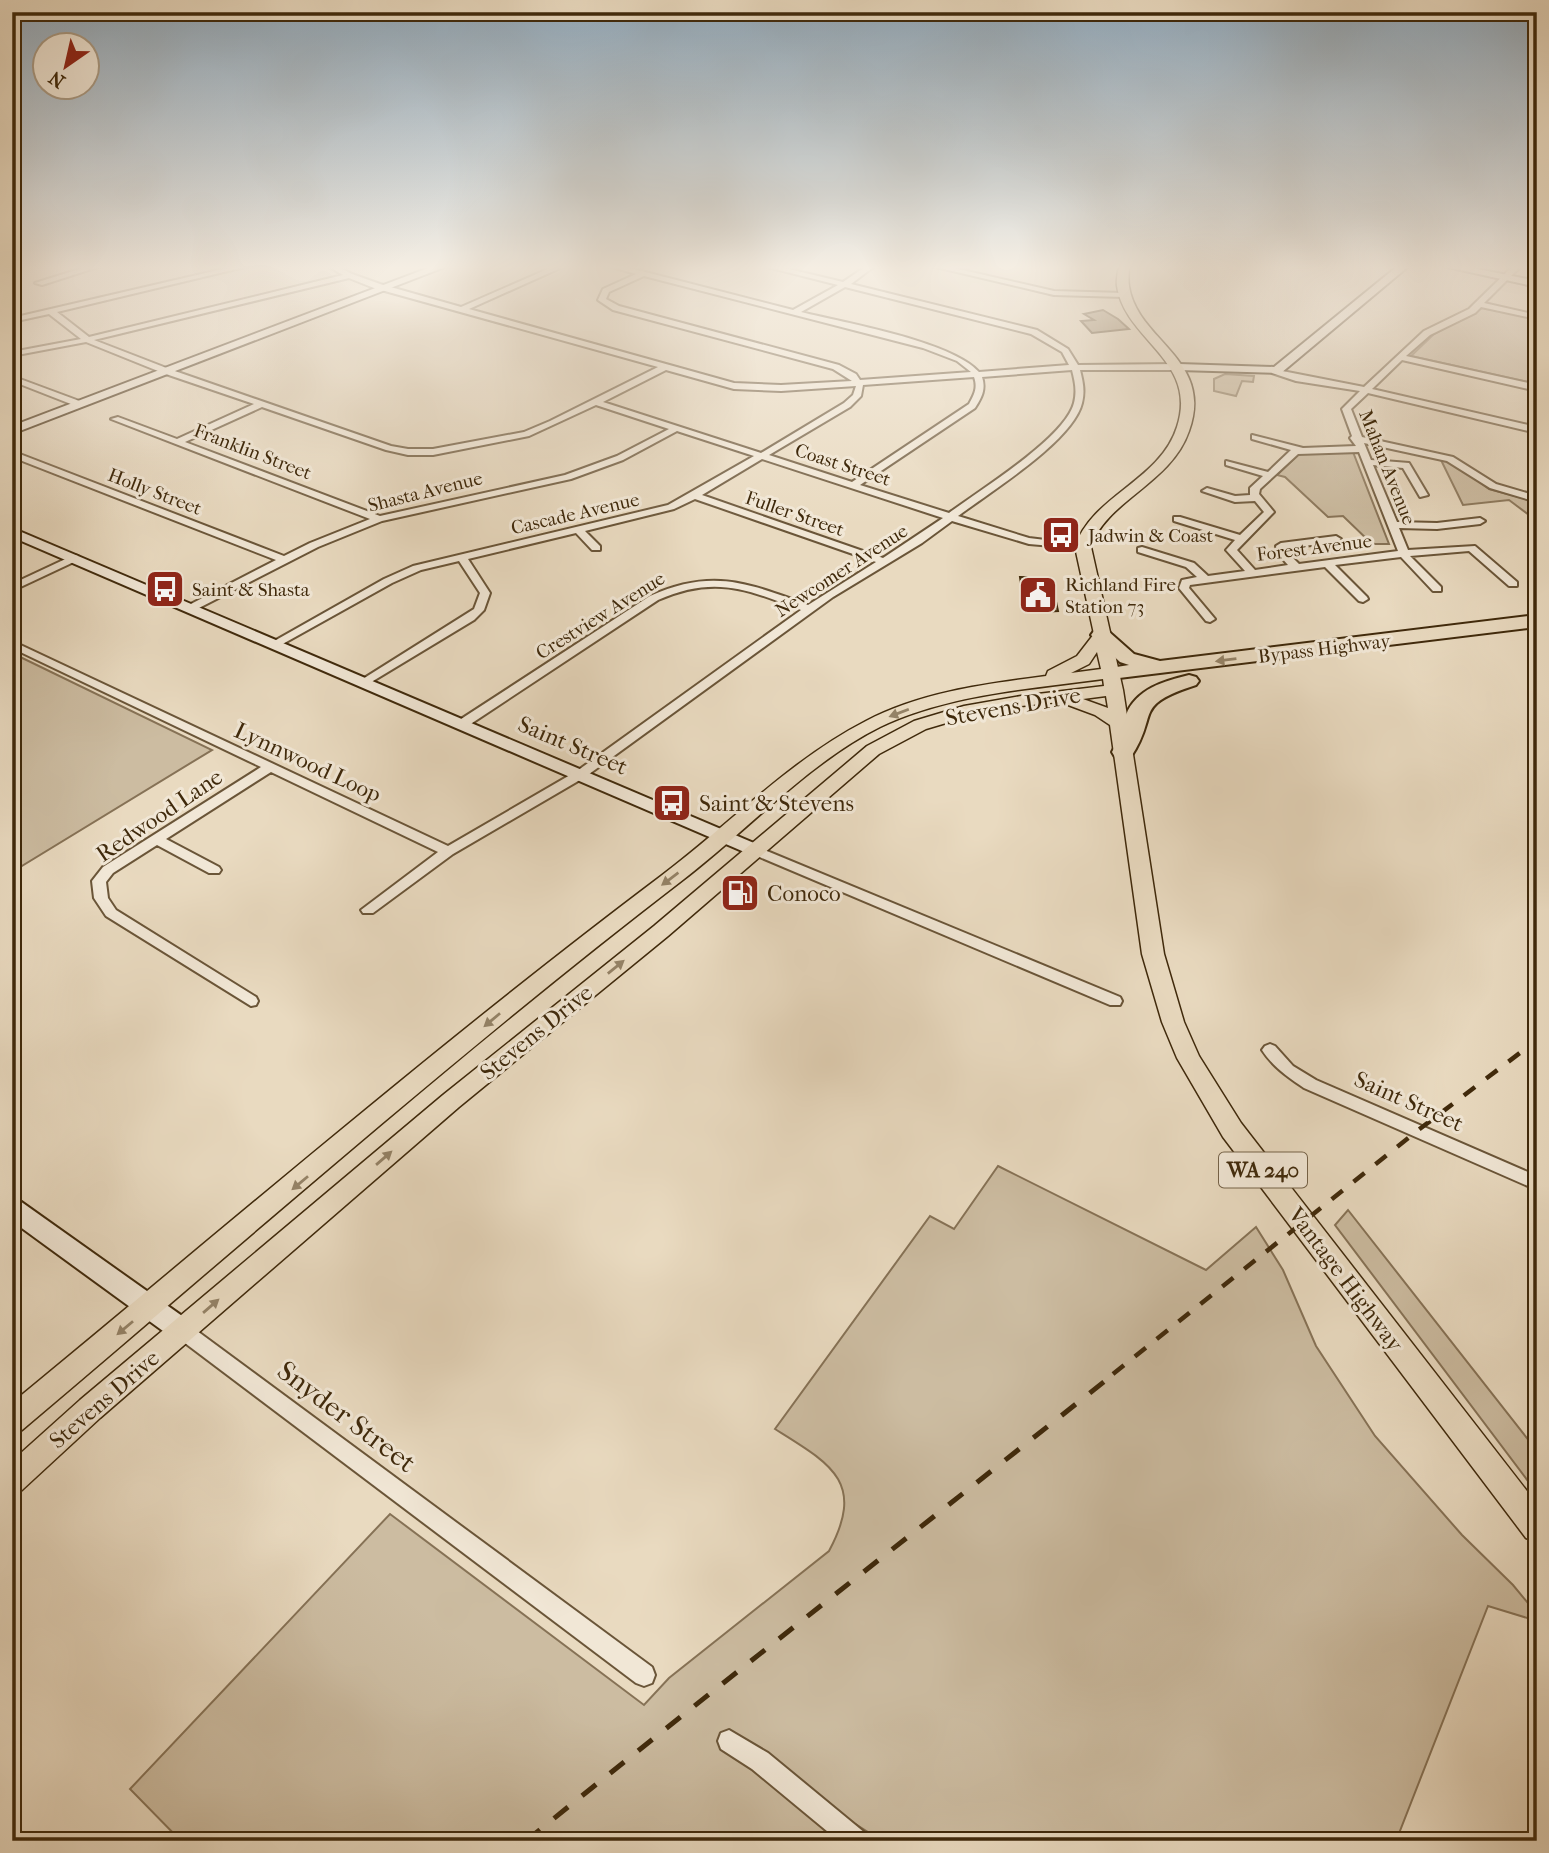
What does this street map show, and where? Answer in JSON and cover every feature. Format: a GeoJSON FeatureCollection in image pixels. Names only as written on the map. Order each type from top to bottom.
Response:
{"type":"FeatureCollection","features":[{"type":"Feature","properties":{"kind":"highway","name":"Bypass Highway"},"geometry":{"type":"LineString","coordinates":[[1112,681],[1164,668],[1537,621]]}},
{"type":"Feature","properties":{"kind":"highway"},"geometry":{"type":"LineString","coordinates":[[1101,635],[1127,658],[1164,668]]}},
{"type":"Feature","properties":{"kind":"highway","name":"Bypass Highway"},"geometry":{"type":"LineString","coordinates":[[1112,681],[1189,681],[1350,662],[1537,635]]}},
{"type":"Feature","properties":{"kind":"highway"},"geometry":{"type":"LineString","coordinates":[[1123,752],[1144,702],[1157,692],[1189,681]]}},
{"type":"Feature","properties":{"kind":"main road"},"geometry":{"type":"LineString","coordinates":[[1083,547],[1083,541],[1095,525],[1157,471],[1177,443],[1187,414],[1187,398],[1179,366],[1166,351]]}},
{"type":"Feature","properties":{"kind":"main road","name":"Vantage Highway"},"geometry":{"type":"LineString","coordinates":[[1083,547],[1112,681],[1155,963],[1173,1022],[1188,1058],[1232,1130],[1537,1528]]}},
{"type":"Feature","properties":{"kind":"main road"},"geometry":{"type":"LineString","coordinates":[[1044,690],[1091,653],[1101,635]]}},
{"type":"Feature","properties":{"kind":"main road","name":"Stevens Drive"},"geometry":{"type":"LineString","coordinates":[[12,1421],[559,964],[830,749],[875,723],[953,696],[1044,690],[1112,681]]}},
{"type":"Feature","properties":{"kind":"main road"},"geometry":{"type":"LineString","coordinates":[[1044,690],[1087,704],[1119,723]]}},
{"type":"Feature","properties":{"kind":"main road","name":"Stevens Drive"},"geometry":{"type":"LineString","coordinates":[[12,1480],[90,1409],[451,1101],[654,937],[862,758],[894,737],[920,725],[1044,690]]}},
{"type":"Feature","properties":{"kind":"street"},"geometry":{"type":"LineString","coordinates":[[115,351],[166,372],[400,451],[433,452],[517,436],[544,428],[663,368]]}},
{"type":"Feature","properties":{"kind":"street"},"geometry":{"type":"LineString","coordinates":[[12,430],[219,351]]}},
{"type":"Feature","properties":{"kind":"street"},"geometry":{"type":"LineString","coordinates":[[605,351],[722,384],[747,388],[1075,368],[1179,366],[1275,372],[1537,430]]}},
{"type":"Feature","properties":{"kind":"street"},"geometry":{"type":"LineString","coordinates":[[778,351],[836,367],[853,376],[858,383]]}},
{"type":"Feature","properties":{"kind":"street"},"geometry":{"type":"LineString","coordinates":[[852,486],[972,406],[981,391],[976,374],[955,357],[942,351]]}},
{"type":"Feature","properties":{"kind":"street"},"geometry":{"type":"LineString","coordinates":[[1063,351],[1075,368]]}},
{"type":"Feature","properties":{"kind":"street"},"geometry":{"type":"LineString","coordinates":[[1275,372],[1300,351]]}},
{"type":"Feature","properties":{"kind":"street","name":"Mahan Avenue"},"geometry":{"type":"LineString","coordinates":[[1405,351],[1346,409],[1355,438],[1404,553],[1411,565],[1437,589]]}},
{"type":"Feature","properties":{"kind":"street"},"geometry":{"type":"LineString","coordinates":[[1399,357],[1537,388]]}},
{"type":"Feature","properties":{"kind":"street","name":"Newcomer Avenue"},"geometry":{"type":"LineString","coordinates":[[581,774],[809,609],[885,562],[1042,450],[1062,431],[1075,412],[1079,395],[1075,368]]}},
{"type":"Feature","properties":{"kind":"street"},"geometry":{"type":"LineString","coordinates":[[12,378],[79,404]]}},
{"type":"Feature","properties":{"kind":"street"},"geometry":{"type":"LineString","coordinates":[[12,386],[23,382]]}},
{"type":"Feature","properties":{"kind":"street","name":"Cascade Avenue"},"geometry":{"type":"LineString","coordinates":[[275,644],[388,580],[417,568],[654,512],[694,496],[854,400],[860,390],[858,383]]}},
{"type":"Feature","properties":{"kind":"street","name":"Coast Street"},"geometry":{"type":"LineString","coordinates":[[595,402],[1029,541],[1083,547]]}},
{"type":"Feature","properties":{"kind":"street"},"geometry":{"type":"LineString","coordinates":[[178,442],[261,404]]}},
{"type":"Feature","properties":{"kind":"street","name":"Franklin Street"},"geometry":{"type":"LineString","coordinates":[[115,419],[379,519]]}},
{"type":"Feature","properties":{"kind":"street","name":"Shasta Avenue"},"geometry":{"type":"LineString","coordinates":[[191,608],[285,560],[379,519],[577,474],[620,458],[675,429]]}},
{"type":"Feature","properties":{"kind":"street"},"geometry":{"type":"LineString","coordinates":[[1255,437],[1300,450],[1360,449]]}},
{"type":"Feature","properties":{"kind":"street"},"geometry":{"type":"LineString","coordinates":[[1355,438],[1450,459],[1493,486],[1537,499]]}},
{"type":"Feature","properties":{"kind":"street"},"geometry":{"type":"LineString","coordinates":[[1252,572],[1231,550],[1269,513],[1253,491],[1291,454],[1300,450]]}},
{"type":"Feature","properties":{"kind":"street","name":"Holly Street"},"geometry":{"type":"LineString","coordinates":[[12,454],[285,560]]}},
{"type":"Feature","properties":{"kind":"street"},"geometry":{"type":"LineString","coordinates":[[1228,463],[1269,475]]}},
{"type":"Feature","properties":{"kind":"street"},"geometry":{"type":"LineString","coordinates":[[1366,463],[1406,466],[1423,495]]}},
{"type":"Feature","properties":{"kind":"street"},"geometry":{"type":"LineString","coordinates":[[1207,491],[1237,499],[1258,498]]}},
{"type":"Feature","properties":{"kind":"street","name":"Fuller Street"},"geometry":{"type":"LineString","coordinates":[[694,496],[885,562]]}},
{"type":"Feature","properties":{"kind":"street"},"geometry":{"type":"LineString","coordinates":[[1177,519],[1241,539]]}},
{"type":"Feature","properties":{"kind":"street"},"geometry":{"type":"LineString","coordinates":[[1392,525],[1437,526],[1480,521]]}},
{"type":"Feature","properties":{"kind":"street"},"geometry":{"type":"LineString","coordinates":[[579,530],[596,548]]}},
{"type":"Feature","properties":{"kind":"street","name":"Saint Street"},"geometry":{"type":"LineString","coordinates":[[12,532],[1115,1001]]}},
{"type":"Feature","properties":{"kind":"street"},"geometry":{"type":"LineString","coordinates":[[1296,567],[1283,554],[1281,546],[1336,539]]}},
{"type":"Feature","properties":{"kind":"street","name":"Forest Avenue"},"geometry":{"type":"LineString","coordinates":[[1204,578],[1404,553],[1471,548],[1513,584]]}},
{"type":"Feature","properties":{"kind":"street"},"geometry":{"type":"LineString","coordinates":[[1142,550],[1187,564],[1204,578]]}},
{"type":"Feature","properties":{"kind":"street"},"geometry":{"type":"LineString","coordinates":[[364,682],[479,610],[485,593],[461,556]]}},
{"type":"Feature","properties":{"kind":"street"},"geometry":{"type":"LineString","coordinates":[[12,588],[74,558]]}},
{"type":"Feature","properties":{"kind":"street"},"geometry":{"type":"LineString","coordinates":[[1326,563],[1363,598]]}},
{"type":"Feature","properties":{"kind":"street"},"geometry":{"type":"LineString","coordinates":[[1204,578],[1188,581],[1184,586],[1210,619]]}},
{"type":"Feature","properties":{"kind":"street","name":"Crestview Avenue"},"geometry":{"type":"LineString","coordinates":[[462,724],[654,598],[678,586],[703,582],[733,583],[809,609]]}},
{"type":"Feature","properties":{"kind":"street","name":"Lynnwood Loop"},"geometry":{"type":"LineString","coordinates":[[12,644],[448,850]]}},
{"type":"Feature","properties":{"kind":"street","name":"Redwood Lane"},"geometry":{"type":"LineString","coordinates":[[251,1002],[111,913],[99,889],[103,875],[270,767]]}},
{"type":"Feature","properties":{"kind":"street"},"geometry":{"type":"LineString","coordinates":[[368,910],[448,850],[581,774]]}},
{"type":"Feature","properties":{"kind":"street"},"geometry":{"type":"LineString","coordinates":[[157,839],[214,870]]}},
{"type":"Feature","properties":{"kind":"street","name":"Saint Street"},"geometry":{"type":"LineString","coordinates":[[1270,1050],[1288,1070],[1310,1084],[1537,1183]]}},
{"type":"Feature","properties":{"kind":"street","name":"Snyder Street"},"geometry":{"type":"LineString","coordinates":[[12,1208],[183,1331],[644,1675]]}},
{"type":"Feature","properties":{"kind":"street"},"geometry":{"type":"LineString","coordinates":[[729,1741],[760,1761],[857,1841]]}},
{"type":"Feature","properties":{"kind":"shaded area"},"geometry":{"type":"Polygon","coordinates":[[[1416,351],[1534,351],[1537,384],[1411,356],[1416,351]]]}},
{"type":"Feature","properties":{"kind":"shaded area"},"geometry":{"type":"Polygon","coordinates":[[[1225,374],[1254,376],[1253,382],[1242,381],[1236,396],[1214,391],[1214,379],[1225,374]]]}},
{"type":"Feature","properties":{"kind":"shaded area"},"geometry":{"type":"Polygon","coordinates":[[[1301,452],[1353,452],[1389,544],[1372,544],[1343,516],[1328,517],[1285,477],[1277,475],[1301,452]]]}},
{"type":"Feature","properties":{"kind":"shaded area"},"geometry":{"type":"Polygon","coordinates":[[[1440,458],[1460,467],[1489,489],[1537,502],[1537,521],[1509,500],[1463,505],[1440,458]]]}},
{"type":"Feature","properties":{"kind":"shaded area"},"geometry":{"type":"Polygon","coordinates":[[[12,653],[212,750],[12,872],[12,653]]]}},
{"type":"Feature","properties":{"kind":"shaded area"},"geometry":{"type":"Polygon","coordinates":[[[998,1166],[1206,1270],[1256,1227],[1283,1270],[1316,1346],[1375,1436],[1462,1535],[1513,1585],[1537,1614],[1537,1621],[1488,1606],[1396,1841],[882,1841],[838,1813],[821,1841],[181,1841],[130,1789],[390,1514],[644,1705],[669,1678],[829,1551],[840,1527],[844,1508],[843,1491],[837,1477],[812,1453],[775,1429],[930,1216],[954,1229],[998,1166]]]}},
{"type":"Feature","properties":{"kind":"shaded area"},"geometry":{"type":"Polygon","coordinates":[[[1348,1210],[1537,1451],[1537,1493],[1335,1225],[1348,1210]]]}},
{"type":"Feature","properties":{"kind":"building","name":"Richland Fire Station 73"},"geometry":{"type":"Polygon","coordinates":[[[1020,577],[1051,578],[1058,611],[1039,612],[1024,605],[1020,577]]]}},
{"type":"Feature","properties":{"kind":"railway"},"geometry":{"type":"LineString","coordinates":[[1113,1374],[1417,1131],[1537,1040]]}},
{"type":"Feature","properties":{"kind":"railway"},"geometry":{"type":"LineString","coordinates":[[526,1841],[1115,1373]]}},
{"type":"Feature","properties":{"kind":"place","name":"Jadwin & Coast"},"geometry":{"type":"Point","coordinates":[1061,535]}},
{"type":"Feature","properties":{"kind":"place","name":"Saint & Shasta"},"geometry":{"type":"Point","coordinates":[165,589]}},
{"type":"Feature","properties":{"kind":"place","name":"Richland Fire Station 73"},"geometry":{"type":"Point","coordinates":[1038,595]}},
{"type":"Feature","properties":{"kind":"place","name":"Saint & Stevens"},"geometry":{"type":"Point","coordinates":[672,803]}},
{"type":"Feature","properties":{"kind":"place","name":"Conoco"},"geometry":{"type":"Point","coordinates":[740,893]}}]}
